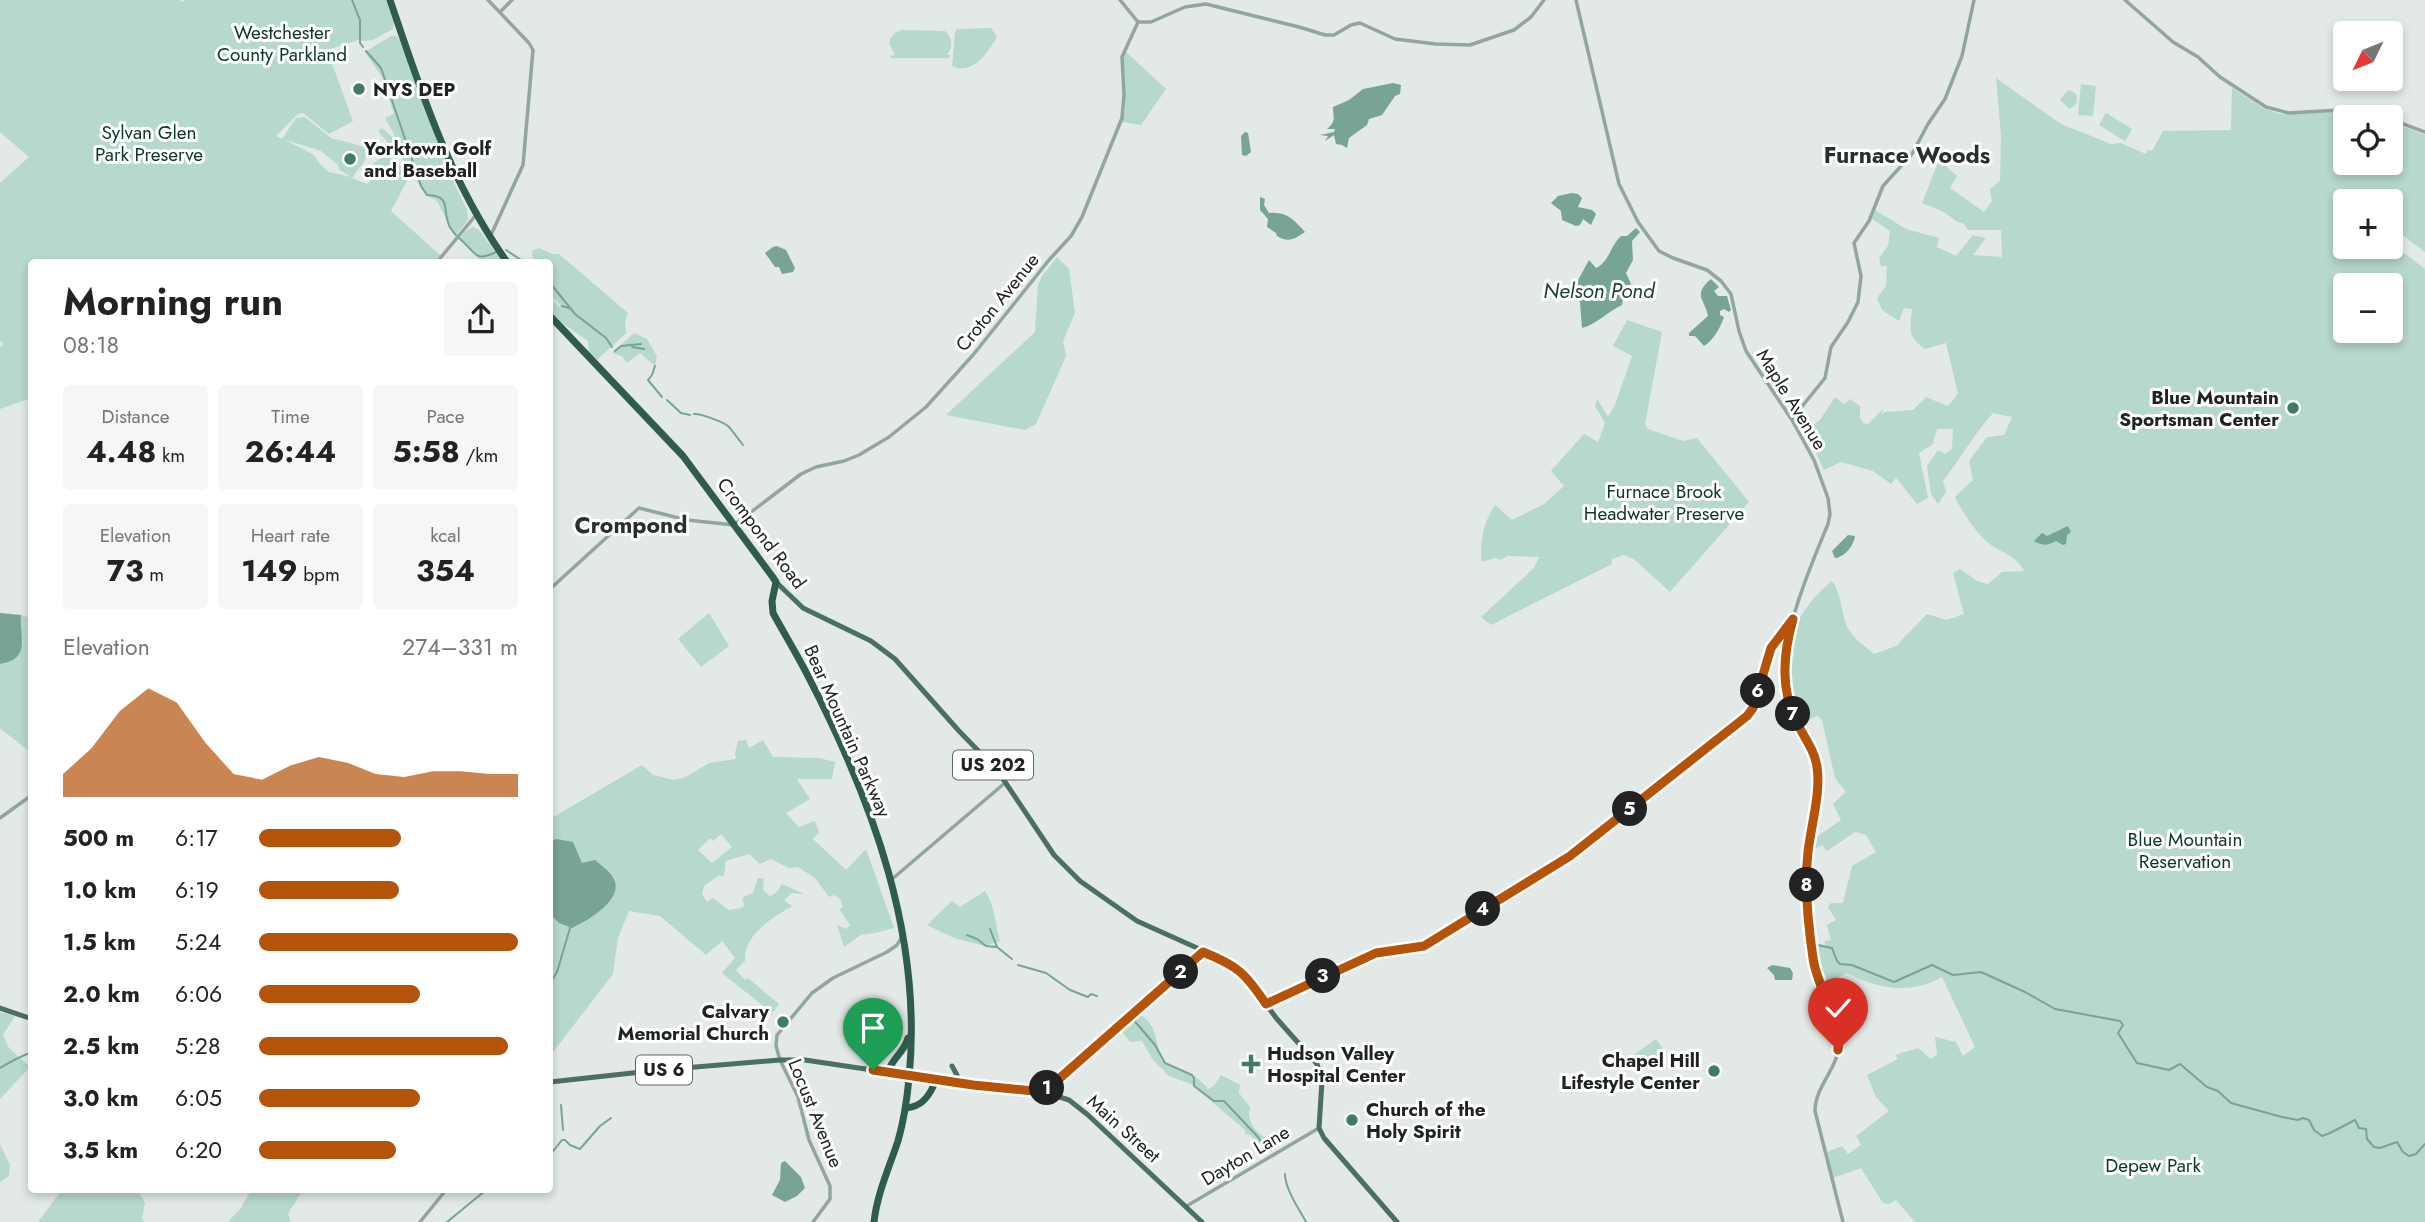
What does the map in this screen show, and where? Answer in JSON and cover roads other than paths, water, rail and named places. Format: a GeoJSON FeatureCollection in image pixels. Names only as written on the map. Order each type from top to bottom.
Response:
{"type":"FeatureCollection","features":[{"type":"Feature","properties":{"kind":"highway"},"geometry":{"type":"LineString","coordinates":[[390,0],[435,130],[476,215],[504,259]]}},
{"type":"Feature","properties":{"kind":"highway","name":"Crompond Road"},"geometry":{"type":"LineString","coordinates":[[553,319],[668,439],[776,582]]}},
{"type":"Feature","properties":{"kind":"highway","name":"Bear Mountain Parkway"},"geometry":{"type":"LineString","coordinates":[[776,582],[772,601],[773,613],[805,669],[839,740],[873,822],[891,880],[908,959],[911,1001],[906,1108],[872,1222]]}},
{"type":"Feature","properties":{"kind":"highway","name":"Bear Mountain Parkway"},"geometry":{"type":"LineString","coordinates":[[872,1222],[877,1190],[898,1128],[908,1075],[904,1054],[908,1038],[908,987],[900,945],[903,934]]}},
{"type":"Feature","properties":{"kind":"highway"},"geometry":{"type":"LineString","coordinates":[[888,1072],[892,1062],[904,1054]]}},
{"type":"Feature","properties":{"kind":"highway"},"geometry":{"type":"LineString","coordinates":[[906,1108],[916,1107],[925,1100],[936,1079]]}},
{"type":"Feature","properties":{"kind":"main road","name":"Crompond Road"},"geometry":{"type":"LineString","coordinates":[[776,582],[803,608],[871,641],[891,655],[1006,782],[1054,855],[1080,881],[1137,921],[1226,961],[1240,970],[1319,1068],[1319,1128]]}},
{"type":"Feature","properties":{"kind":"main road"},"geometry":{"type":"LineString","coordinates":[[0,1009],[28,1018]]}},
{"type":"Feature","properties":{"kind":"main road","name":"Main Street"},"geometry":{"type":"LineString","coordinates":[[553,1082],[780,1060],[815,1062],[1044,1092],[1063,1097],[1080,1108],[1202,1222]]}},
{"type":"Feature","properties":{"kind":"main road"},"geometry":{"type":"LineString","coordinates":[[952,1066],[957,1075],[953,1082]]}},
{"type":"Feature","properties":{"kind":"main road"},"geometry":{"type":"LineString","coordinates":[[1319,1128],[1331,1147],[1397,1222]]}},
{"type":"Feature","properties":{"kind":"street"},"geometry":{"type":"LineString","coordinates":[[488,0],[533,50],[523,164],[509,192],[495,231],[489,237]]}},
{"type":"Feature","properties":{"kind":"street"},"geometry":{"type":"LineString","coordinates":[[500,11],[512,0]]}},
{"type":"Feature","properties":{"kind":"street"},"geometry":{"type":"LineString","coordinates":[[1120,0],[1138,22],[1143,23],[1185,7],[1206,4],[1325,35],[1334,35],[1350,24],[1360,23],[1395,39],[1470,45],[1514,30],[1531,17],[1544,0]]}},
{"type":"Feature","properties":{"kind":"street","name":"Maple Avenue"},"geometry":{"type":"LineString","coordinates":[[1576,0],[1617,178],[1638,222],[1659,251],[1707,270],[1725,285],[1734,303],[1746,351],[1815,460],[1830,510],[1828,523],[1793,619],[1785,654],[1785,685],[1790,707],[1813,752],[1818,770],[1806,872],[1812,951],[1817,976],[1839,1039],[1836,1060],[1818,1096],[1815,1111],[1843,1222]]}},
{"type":"Feature","properties":{"kind":"street"},"geometry":{"type":"LineString","coordinates":[[1792,420],[1825,378],[1831,347],[1858,302],[1861,276],[1854,243],[1869,221],[1883,186],[1912,154],[1945,99],[1962,56],[1974,0]]}},
{"type":"Feature","properties":{"kind":"street"},"geometry":{"type":"LineString","coordinates":[[2125,0],[2220,78],[2266,107],[2289,113],[2333,109]]}},
{"type":"Feature","properties":{"kind":"street","name":"Croton Avenue"},"geometry":{"type":"LineString","coordinates":[[734,524],[801,474],[859,455],[889,437],[926,407],[1070,238],[1080,221],[1122,118],[1125,95],[1122,60],[1138,22]]}},
{"type":"Feature","properties":{"kind":"street"},"geometry":{"type":"LineString","coordinates":[[1130,37],[1143,23]]}},
{"type":"Feature","properties":{"kind":"street"},"geometry":{"type":"LineString","coordinates":[[2403,123],[2425,132]]}},
{"type":"Feature","properties":{"kind":"street"},"geometry":{"type":"LineString","coordinates":[[439,259],[476,215]]}},
{"type":"Feature","properties":{"kind":"street"},"geometry":{"type":"LineString","coordinates":[[553,586],[639,508],[695,522],[734,524]]}},
{"type":"Feature","properties":{"kind":"street"},"geometry":{"type":"LineString","coordinates":[[1266,1004],[1376,953],[1424,946],[1576,851],[1749,714],[1771,648],[1793,619]]}},
{"type":"Feature","properties":{"kind":"street"},"geometry":{"type":"LineString","coordinates":[[891,880],[1006,782]]}},
{"type":"Feature","properties":{"kind":"street"},"geometry":{"type":"LineString","coordinates":[[0,817],[28,798]]}},
{"type":"Feature","properties":{"kind":"street","name":"Locust Avenue"},"geometry":{"type":"LineString","coordinates":[[813,1222],[830,1199],[830,1186],[809,1140],[799,1097],[780,1060],[776,1046],[777,1035],[812,993],[833,978],[900,945]]}},
{"type":"Feature","properties":{"kind":"street"},"geometry":{"type":"LineString","coordinates":[[1044,1092],[1203,952]]}},
{"type":"Feature","properties":{"kind":"street","name":"Dayton Lane"},"geometry":{"type":"LineString","coordinates":[[1185,1207],[1319,1128]]}},
{"type":"Feature","properties":{"kind":"street"},"geometry":{"type":"LineString","coordinates":[[420,1222],[444,1193]]}},
{"type":"Feature","properties":{"kind":"water"},"geometry":{"type":"Polygon","coordinates":[[[1393,83],[1401,85],[1400,94],[1395,96],[1382,115],[1369,119],[1367,125],[1349,138],[1347,148],[1336,144],[1334,135],[1325,141],[1328,136],[1320,135],[1334,132],[1335,129],[1327,129],[1333,121],[1333,107],[1349,100],[1363,89],[1393,83]]]}},
{"type":"Feature","properties":{"kind":"water"},"geometry":{"type":"Polygon","coordinates":[[[1245,132],[1248,133],[1251,152],[1246,156],[1242,155],[1241,136],[1245,132]]]}},
{"type":"Feature","properties":{"kind":"water"},"geometry":{"type":"Polygon","coordinates":[[[1572,193],[1582,198],[1578,207],[1592,210],[1596,214],[1591,225],[1583,219],[1580,225],[1576,226],[1562,220],[1561,211],[1551,203],[1558,196],[1572,193]]]}},
{"type":"Feature","properties":{"kind":"water"},"geometry":{"type":"Polygon","coordinates":[[[1260,197],[1265,199],[1264,205],[1269,213],[1285,215],[1305,232],[1291,239],[1277,236],[1267,227],[1268,219],[1260,210],[1260,197]]]}},
{"type":"Feature","properties":{"kind":"water","name":"Nelson Pond"},"geometry":{"type":"Polygon","coordinates":[[[1636,228],[1640,232],[1632,241],[1633,260],[1626,273],[1631,284],[1624,294],[1622,305],[1582,328],[1580,302],[1572,291],[1589,260],[1596,268],[1601,265],[1621,236],[1627,236],[1636,228]]]}},
{"type":"Feature","properties":{"kind":"water"},"geometry":{"type":"Polygon","coordinates":[[[777,246],[786,250],[795,268],[793,272],[782,274],[765,253],[777,246]]]}},
{"type":"Feature","properties":{"kind":"water"},"geometry":{"type":"Polygon","coordinates":[[[1711,279],[1719,287],[1714,291],[1718,296],[1727,296],[1731,310],[1720,311],[1720,315],[1724,317],[1721,324],[1714,337],[1704,346],[1695,336],[1689,336],[1689,333],[1708,316],[1701,293],[1711,279]]]}},
{"type":"Feature","properties":{"kind":"water"},"geometry":{"type":"Polygon","coordinates":[[[2068,526],[2071,532],[2067,535],[2066,544],[2056,541],[2045,545],[2034,541],[2042,533],[2047,536],[2068,526]]]}},
{"type":"Feature","properties":{"kind":"water"},"geometry":{"type":"Polygon","coordinates":[[[1848,535],[1855,536],[1851,547],[1835,558],[1832,551],[1848,535]]]}},
{"type":"Feature","properties":{"kind":"water"},"geometry":{"type":"Polygon","coordinates":[[[0,613],[21,615],[22,646],[16,657],[0,664],[0,613]]]}},
{"type":"Feature","properties":{"kind":"water"},"geometry":{"type":"Polygon","coordinates":[[[553,840],[573,842],[582,863],[595,860],[610,874],[615,884],[615,892],[604,908],[572,928],[559,923],[553,917],[553,840]]]}},
{"type":"Feature","properties":{"kind":"water"},"geometry":{"type":"Polygon","coordinates":[[[1772,965],[1790,968],[1793,973],[1792,980],[1775,980],[1767,968],[1772,965]]]}},
{"type":"Feature","properties":{"kind":"water"},"geometry":{"type":"Polygon","coordinates":[[[785,1161],[801,1177],[805,1188],[785,1202],[772,1195],[780,1180],[781,1163],[785,1161]]]}},
{"type":"Feature","properties":{"kind":"waterway"},"geometry":{"type":"LineString","coordinates":[[352,0],[360,20],[360,43],[363,47]]}},
{"type":"Feature","properties":{"kind":"waterway"},"geometry":{"type":"LineString","coordinates":[[366,51],[381,68],[421,186],[427,195],[443,201],[449,226],[456,235]]}},
{"type":"Feature","properties":{"kind":"waterway"},"geometry":{"type":"LineString","coordinates":[[459,238],[479,256],[496,252]]}},
{"type":"Feature","properties":{"kind":"waterway"},"geometry":{"type":"LineString","coordinates":[[506,250],[520,259]]}},
{"type":"Feature","properties":{"kind":"waterway"},"geometry":{"type":"LineString","coordinates":[[553,287],[575,314],[606,338],[612,347]]}},
{"type":"Feature","properties":{"kind":"waterway"},"geometry":{"type":"LineString","coordinates":[[562,306],[569,308]]}},
{"type":"Feature","properties":{"kind":"waterway"},"geometry":{"type":"LineString","coordinates":[[615,351],[621,346],[641,344]]}},
{"type":"Feature","properties":{"kind":"waterway"},"geometry":{"type":"LineString","coordinates":[[632,347],[644,349]]}},
{"type":"Feature","properties":{"kind":"waterway"},"geometry":{"type":"LineString","coordinates":[[655,366],[648,380],[662,397]]}},
{"type":"Feature","properties":{"kind":"waterway"},"geometry":{"type":"LineString","coordinates":[[667,400],[681,413],[690,415]]}},
{"type":"Feature","properties":{"kind":"waterway"},"geometry":{"type":"LineString","coordinates":[[694,414],[725,424],[743,445]]}},
{"type":"Feature","properties":{"kind":"waterway"},"geometry":{"type":"LineString","coordinates":[[553,978],[570,928]]}},
{"type":"Feature","properties":{"kind":"waterway"},"geometry":{"type":"LineString","coordinates":[[990,929],[997,947],[1012,959]]}},
{"type":"Feature","properties":{"kind":"waterway"},"geometry":{"type":"LineString","coordinates":[[967,935],[986,946],[996,947]]}},
{"type":"Feature","properties":{"kind":"waterway"},"geometry":{"type":"LineString","coordinates":[[1812,944],[1832,948],[1840,964],[1852,965],[1894,982],[1932,965],[1953,975],[1981,972],[2055,1009],[2120,1021],[2123,1025],[2118,1033],[2137,1063],[2169,1070],[2180,1064],[2231,1103],[2282,1117],[2309,1120],[2314,1130],[2322,1136],[2355,1120],[2359,1128],[2366,1129],[2367,1139],[2374,1147],[2380,1148],[2397,1142],[2409,1156],[2416,1154],[2425,1144]]}},
{"type":"Feature","properties":{"kind":"waterway"},"geometry":{"type":"LineString","coordinates":[[1018,965],[1046,973],[1070,990],[1088,997],[1091,994],[1097,996]]}},
{"type":"Feature","properties":{"kind":"waterway"},"geometry":{"type":"LineString","coordinates":[[1132,1018],[1155,1045],[1165,1063],[1192,1075],[1194,1086],[1214,1101],[1224,1101],[1258,1137],[1266,1150]]}},
{"type":"Feature","properties":{"kind":"waterway"},"geometry":{"type":"LineString","coordinates":[[0,1068],[28,1054]]}},
{"type":"Feature","properties":{"kind":"waterway"},"geometry":{"type":"LineString","coordinates":[[561,1105],[563,1130]]}},
{"type":"Feature","properties":{"kind":"waterway"},"geometry":{"type":"LineString","coordinates":[[553,1151],[562,1140],[580,1149],[600,1126],[611,1118]]}},
{"type":"Feature","properties":{"kind":"waterway"},"geometry":{"type":"LineString","coordinates":[[1285,1174],[1290,1192],[1306,1222]]}},
{"type":"Feature","properties":{"kind":"waterway"},"geometry":{"type":"LineString","coordinates":[[447,1222],[482,1193]]}},
{"type":"Feature","properties":{"kind":"place","name":"NYS DEP"},"geometry":{"type":"Point","coordinates":[359,89]}},
{"type":"Feature","properties":{"kind":"place","name":"Yorktown Golf and Baseball"},"geometry":{"type":"Point","coordinates":[350,159]}},
{"type":"Feature","properties":{"kind":"place","name":"Blue Mountain Sportsman Center"},"geometry":{"type":"Point","coordinates":[2293,408]}},
{"type":"Feature","properties":{"kind":"place","name":"Calvary Memorial Church"},"geometry":{"type":"Point","coordinates":[783,1022]}},
{"type":"Feature","properties":{"kind":"place","name":"Hudson Valley Hospital Center"},"geometry":{"type":"Point","coordinates":[1251,1064]}},
{"type":"Feature","properties":{"kind":"place","name":"Chapel Hill Lifestyle Center"},"geometry":{"type":"Point","coordinates":[1714,1071]}},
{"type":"Feature","properties":{"kind":"place","name":"Church of the Holy Spirit"},"geometry":{"type":"Point","coordinates":[1352,1120]}},
{"type":"Feature","properties":{"kind":"district","name":"Furnace Woods"},"geometry":{"type":"Point","coordinates":[1907,155]}},
{"type":"Feature","properties":{"kind":"district","name":"Crompond"},"geometry":{"type":"Point","coordinates":[631,525]}},
{"type":"Feature","properties":{"kind":"park label","name":"Westchester County Parkland"},"geometry":{"type":"Point","coordinates":[282,43]}},
{"type":"Feature","properties":{"kind":"park label","name":"Sylvan Glen Park Preserve"},"geometry":{"type":"Point","coordinates":[149,143]}},
{"type":"Feature","properties":{"kind":"park label","name":"Furnace Brook Headwater Preserve"},"geometry":{"type":"Point","coordinates":[1664,502]}},
{"type":"Feature","properties":{"kind":"park label","name":"Blue Mountain Reservation"},"geometry":{"type":"Point","coordinates":[2185,850]}},
{"type":"Feature","properties":{"kind":"park label","name":"Depew Park"},"geometry":{"type":"Point","coordinates":[2153,1165]}}]}
